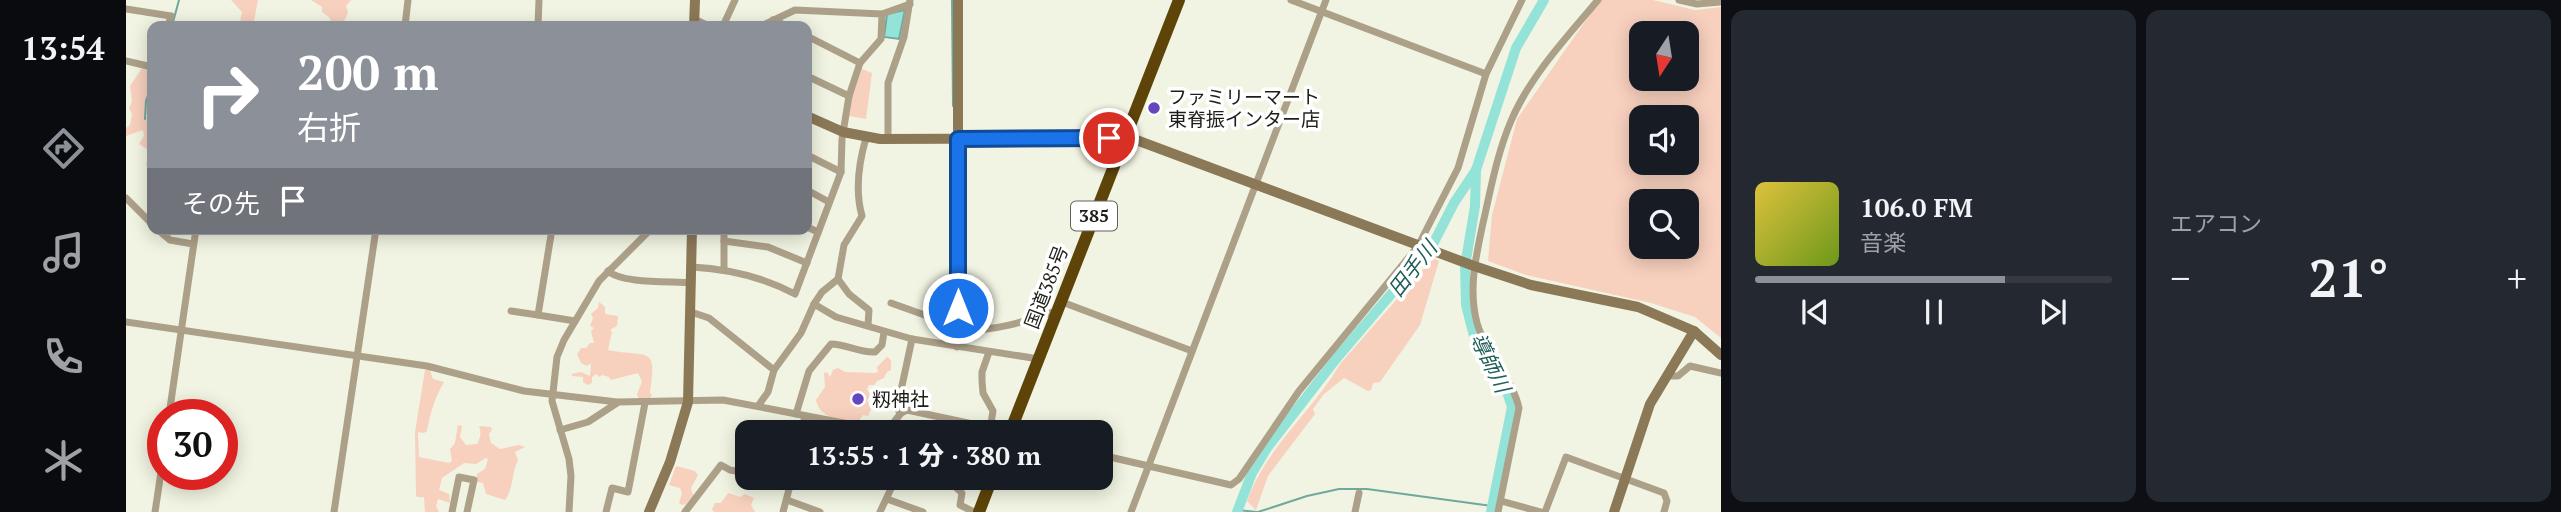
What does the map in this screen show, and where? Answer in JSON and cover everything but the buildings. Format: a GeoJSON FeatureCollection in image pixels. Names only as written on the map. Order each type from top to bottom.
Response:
{"type":"FeatureCollection","features":[{"type":"Feature","properties":{"kind":"highway","name":"国道385号"},"geometry":{"type":"LineString","coordinates":[[1015,420],[1179,0]]}},
{"type":"Feature","properties":{"kind":"highway"},"geometry":{"type":"LineString","coordinates":[[976,512],[986,490]]}},
{"type":"Feature","properties":{"kind":"street"},"geometry":{"type":"LineString","coordinates":[[406,21],[408,0]]}},
{"type":"Feature","properties":{"kind":"street"},"geometry":{"type":"LineString","coordinates":[[538,21],[539,0]]}},
{"type":"Feature","properties":{"kind":"street"},"geometry":{"type":"LineString","coordinates":[[694,21],[695,0]]}},
{"type":"Feature","properties":{"kind":"street"},"geometry":{"type":"LineString","coordinates":[[725,21],[735,0]]}},
{"type":"Feature","properties":{"kind":"street"},"geometry":{"type":"LineString","coordinates":[[957,346],[958,0]]}},
{"type":"Feature","properties":{"kind":"street"},"geometry":{"type":"LineString","coordinates":[[1291,0],[1486,74]]}},
{"type":"Feature","properties":{"kind":"street"},"geometry":{"type":"LineString","coordinates":[[1131,512],[1326,0]]}},
{"type":"Feature","properties":{"kind":"street"},"geometry":{"type":"LineString","coordinates":[[1113,457],[1231,485],[1240,479],[1299,391],[1418,246],[1458,169],[1486,74],[1522,0]]}},
{"type":"Feature","properties":{"kind":"street"},"geometry":{"type":"LineString","coordinates":[[1498,512],[1519,408],[1516,396],[1485,345],[1477,323],[1472,295],[1474,266],[1489,192],[1512,120],[1523,98],[1555,52],[1598,0]]}},
{"type":"Feature","properties":{"kind":"street"},"geometry":{"type":"LineString","coordinates":[[1683,0],[1697,4],[1721,2]]}},
{"type":"Feature","properties":{"kind":"street"},"geometry":{"type":"LineString","coordinates":[[888,139],[888,83],[905,37],[910,2]]}},
{"type":"Feature","properties":{"kind":"street"},"geometry":{"type":"LineString","coordinates":[[773,20],[795,10],[882,14],[910,2]]}},
{"type":"Feature","properties":{"kind":"street"},"geometry":{"type":"LineString","coordinates":[[126,9],[171,16],[170,21]]}},
{"type":"Feature","properties":{"kind":"street"},"geometry":{"type":"LineString","coordinates":[[692,267],[724,270],[771,282],[795,294],[841,172],[843,132],[849,96],[860,63],[881,39],[882,14]]}},
{"type":"Feature","properties":{"kind":"street"},"geometry":{"type":"LineString","coordinates":[[812,39],[860,63]]}},
{"type":"Feature","properties":{"kind":"street"},"geometry":{"type":"LineString","coordinates":[[126,61],[147,66]]}},
{"type":"Feature","properties":{"kind":"street"},"geometry":{"type":"LineString","coordinates":[[812,78],[849,96]]}},
{"type":"Feature","properties":{"kind":"street"},"geometry":{"type":"LineString","coordinates":[[812,118],[843,132],[866,138],[1125,138],[1143,141],[1474,266],[1531,285],[1638,307],[1694,331],[1721,355]]}},
{"type":"Feature","properties":{"kind":"street"},"geometry":{"type":"LineString","coordinates":[[758,407],[768,392],[774,370],[801,333],[814,304],[822,292],[838,279],[844,245],[862,216],[857,200],[860,163],[866,138]]}},
{"type":"Feature","properties":{"kind":"street"},"geometry":{"type":"LineString","coordinates":[[812,158],[841,172]]}},
{"type":"Feature","properties":{"kind":"street"},"geometry":{"type":"LineString","coordinates":[[812,193],[829,202]]}},
{"type":"Feature","properties":{"kind":"street"},"geometry":{"type":"LineString","coordinates":[[126,198],[147,219]]}},
{"type":"Feature","properties":{"kind":"street"},"geometry":{"type":"LineString","coordinates":[[812,229],[818,232]]}},
{"type":"Feature","properties":{"kind":"street"},"geometry":{"type":"LineString","coordinates":[[164,235],[170,240],[193,244]]}},
{"type":"Feature","properties":{"kind":"street"},"geometry":{"type":"LineString","coordinates":[[171,399],[195,235]]}},
{"type":"Feature","properties":{"kind":"street"},"geometry":{"type":"LineString","coordinates":[[334,512],[375,235]]}},
{"type":"Feature","properties":{"kind":"street"},"geometry":{"type":"LineString","coordinates":[[538,315],[551,235]]}},
{"type":"Feature","properties":{"kind":"street"},"geometry":{"type":"LineString","coordinates":[[569,512],[570,468],[552,394],[560,348],[608,271],[646,235]]}},
{"type":"Feature","properties":{"kind":"street"},"geometry":{"type":"LineString","coordinates":[[649,512],[670,462],[688,402],[692,235]]}},
{"type":"Feature","properties":{"kind":"street"},"geometry":{"type":"LineString","coordinates":[[724,235],[724,270]]}},
{"type":"Feature","properties":{"kind":"street"},"geometry":{"type":"LineString","coordinates":[[724,241],[768,247],[807,263]]}},
{"type":"Feature","properties":{"kind":"street"},"geometry":{"type":"LineString","coordinates":[[608,271],[627,279],[692,283]]}},
{"type":"Feature","properties":{"kind":"street"},"geometry":{"type":"LineString","coordinates":[[838,279],[849,294],[869,310],[867,325]]}},
{"type":"Feature","properties":{"kind":"street"},"geometry":{"type":"LineString","coordinates":[[891,303],[958,328],[980,331],[1028,321],[1060,306],[1192,351]]}},
{"type":"Feature","properties":{"kind":"street"},"geometry":{"type":"LineString","coordinates":[[814,304],[836,317],[912,339],[1039,359]]}},
{"type":"Feature","properties":{"kind":"street"},"geometry":{"type":"LineString","coordinates":[[511,311],[575,321]]}},
{"type":"Feature","properties":{"kind":"street"},"geometry":{"type":"LineString","coordinates":[[691,312],[709,318],[774,370]]}},
{"type":"Feature","properties":{"kind":"street"},"geometry":{"type":"LineString","coordinates":[[126,322],[427,366],[496,386],[552,394],[645,403],[723,400],[828,420]]}},
{"type":"Feature","properties":{"kind":"street"},"geometry":{"type":"LineString","coordinates":[[1614,512],[1650,404],[1694,331]]}},
{"type":"Feature","properties":{"kind":"street"},"geometry":{"type":"LineString","coordinates":[[796,414],[809,371],[831,344],[863,353],[875,352],[882,345],[884,332]]}},
{"type":"Feature","properties":{"kind":"street"},"geometry":{"type":"LineString","coordinates":[[901,413],[897,409],[912,339]]}},
{"type":"Feature","properties":{"kind":"street"},"geometry":{"type":"LineString","coordinates":[[989,352],[982,372],[982,388],[993,411],[992,420]]}},
{"type":"Feature","properties":{"kind":"street"},"geometry":{"type":"LineString","coordinates":[[1667,376],[1678,376],[1690,366],[1721,373]]}},
{"type":"Feature","properties":{"kind":"street"},"geometry":{"type":"LineString","coordinates":[[560,430],[588,422],[617,402]]}},
{"type":"Feature","properties":{"kind":"street"},"geometry":{"type":"LineString","coordinates":[[606,512],[612,488],[628,492],[645,403]]}},
{"type":"Feature","properties":{"kind":"street"},"geometry":{"type":"LineString","coordinates":[[897,420],[907,410],[951,420]]}},
{"type":"Feature","properties":{"kind":"street"},"geometry":{"type":"LineString","coordinates":[[804,420],[805,416]]}},
{"type":"Feature","properties":{"kind":"street"},"geometry":{"type":"LineString","coordinates":[[1501,501],[1543,512],[1566,457],[1664,492],[1667,501],[1664,512]]}},
{"type":"Feature","properties":{"kind":"street"},"geometry":{"type":"LineString","coordinates":[[685,512],[721,465],[735,471]]}},
{"type":"Feature","properties":{"kind":"street"},"geometry":{"type":"LineString","coordinates":[[452,512],[459,477],[474,480],[467,512]]}},
{"type":"Feature","properties":{"kind":"street"},"geometry":{"type":"LineString","coordinates":[[155,512],[158,490]]}},
{"type":"Feature","properties":{"kind":"street"},"geometry":{"type":"LineString","coordinates":[[783,512],[788,490]]}},
{"type":"Feature","properties":{"kind":"street"},"geometry":{"type":"LineString","coordinates":[[880,512],[890,490]]}},
{"type":"Feature","properties":{"kind":"street"},"geometry":{"type":"LineString","coordinates":[[959,490],[962,493],[962,508],[976,512]]}},
{"type":"Feature","properties":{"kind":"street"},"geometry":{"type":"LineString","coordinates":[[1355,512],[1359,493]]}},
{"type":"Feature","properties":{"kind":"street"},"geometry":{"type":"LineString","coordinates":[[887,499],[923,512]]}},
{"type":"Feature","properties":{"kind":"street"},"geometry":{"type":"LineString","coordinates":[[787,500],[820,512]]}},
{"type":"Feature","properties":{"kind":"shaded area"},"geometry":{"type":"Polygon","coordinates":[[[231,0],[258,0],[254,21],[240,21],[242,12],[231,0]]]}},
{"type":"Feature","properties":{"kind":"shaded area"},"geometry":{"type":"Polygon","coordinates":[[[311,0],[351,0],[346,6],[348,12],[344,21],[330,21],[322,12],[322,7],[311,0]]]}},
{"type":"Feature","properties":{"kind":"shaded area"},"geometry":{"type":"Polygon","coordinates":[[[1600,0],[1653,0],[1695,10],[1721,7],[1721,338],[1695,317],[1651,303],[1526,275],[1488,261],[1492,215],[1517,119],[1600,0]]]}},
{"type":"Feature","properties":{"kind":"shaded area"},"geometry":{"type":"Polygon","coordinates":[[[142,68],[147,70],[147,149],[139,144],[144,136],[143,130],[126,136],[126,128],[130,125],[132,114],[129,108],[132,101],[130,86],[142,68]]]}},
{"type":"Feature","properties":{"kind":"shaded area"},"geometry":{"type":"Polygon","coordinates":[[[862,69],[872,73],[866,119],[849,116],[852,97],[862,69]]]}},
{"type":"Feature","properties":{"kind":"shaded area"},"geometry":{"type":"Polygon","coordinates":[[[1433,258],[1439,261],[1420,325],[1380,382],[1373,383],[1368,391],[1344,378],[1324,394],[1313,409],[1315,414],[1268,476],[1256,510],[1247,501],[1278,445],[1329,382],[1340,364],[1433,258]]]}},
{"type":"Feature","properties":{"kind":"shaded area"},"geometry":{"type":"Polygon","coordinates":[[[599,302],[605,307],[605,314],[618,316],[617,326],[610,330],[612,332],[608,350],[641,354],[651,360],[652,395],[648,400],[639,400],[637,394],[642,382],[638,373],[611,380],[596,374],[588,385],[583,382],[583,377],[572,376],[581,372],[590,376],[591,363],[587,366],[581,363],[577,354],[581,348],[594,343],[591,331],[594,328],[590,326],[593,318],[591,314],[598,308],[599,302]]]}},
{"type":"Feature","properties":{"kind":"shaded area"},"geometry":{"type":"Polygon","coordinates":[[[887,357],[891,360],[891,370],[867,389],[871,396],[867,400],[871,409],[868,416],[863,415],[859,420],[844,420],[826,415],[818,406],[816,400],[825,387],[824,373],[827,372],[830,377],[833,370],[838,368],[845,372],[875,373],[878,372],[877,367],[887,357]]]}},
{"type":"Feature","properties":{"kind":"shaded area"},"geometry":{"type":"Polygon","coordinates":[[[425,370],[430,370],[433,379],[444,382],[433,406],[427,431],[418,432],[419,457],[449,463],[452,461],[450,449],[455,443],[458,425],[462,426],[460,437],[466,445],[477,444],[479,426],[491,427],[491,443],[500,449],[519,445],[525,447],[515,452],[518,460],[505,500],[486,494],[483,483],[476,482],[477,474],[485,469],[486,458],[476,464],[464,463],[442,478],[439,490],[449,494],[450,503],[438,499],[436,506],[439,512],[425,512],[424,497],[416,495],[415,432],[425,370]]]}},
{"type":"Feature","properties":{"kind":"shaded area"},"geometry":{"type":"Polygon","coordinates":[[[676,466],[695,471],[698,475],[691,488],[693,495],[682,505],[679,503],[682,493],[680,488],[669,485],[676,466]]]}},
{"type":"Feature","properties":{"kind":"shaded area"},"geometry":{"type":"Polygon","coordinates":[[[728,493],[740,497],[745,494],[754,498],[751,505],[755,512],[714,512],[712,509],[715,503],[721,503],[728,493]]]}},
{"type":"Feature","properties":{"kind":"water"},"geometry":{"type":"Polygon","coordinates":[[[905,10],[899,39],[884,37],[887,14],[905,10]]]}},
{"type":"Feature","properties":{"kind":"waterway"},"geometry":{"type":"LineString","coordinates":[[173,21],[179,0]]}},
{"type":"Feature","properties":{"kind":"waterway"},"geometry":{"type":"LineString","coordinates":[[952,0],[953,106]]}},
{"type":"Feature","properties":{"kind":"waterway","name":"田手川"},"geometry":{"type":"LineString","coordinates":[[1237,512],[1252,473],[1267,448],[1336,359],[1432,246],[1454,203],[1476,170],[1516,48],[1544,0]]}},
{"type":"Feature","properties":{"kind":"waterway"},"geometry":{"type":"LineString","coordinates":[[145,119],[147,98]]}},
{"type":"Feature","properties":{"kind":"waterway"},"geometry":{"type":"LineString","coordinates":[[954,143],[954,319]]}},
{"type":"Feature","properties":{"kind":"waterway","name":"導師川"},"geometry":{"type":"LineString","coordinates":[[1476,170],[1475,206],[1465,266],[1466,305],[1475,340],[1507,392],[1512,407],[1491,512]]}},
{"type":"Feature","properties":{"kind":"waterway"},"geometry":{"type":"LineString","coordinates":[[1258,512],[1339,489],[1367,489],[1492,506]]}},
{"type":"Feature","properties":{"kind":"waterway"},"geometry":{"type":"LineString","coordinates":[[1237,510],[1257,512]]}},
{"type":"Feature","properties":{"kind":"place","name":"ファミリーマート 東脊振インター店"},"geometry":{"type":"Point","coordinates":[1154,108]}},
{"type":"Feature","properties":{"kind":"place","name":"籾神社"},"geometry":{"type":"Point","coordinates":[858,399]}},
{"type":"Feature","properties":{"kind":"route"},"geometry":{"type":"LineString","coordinates":[[958,308],[958,139],[1109,138]]}}]}
